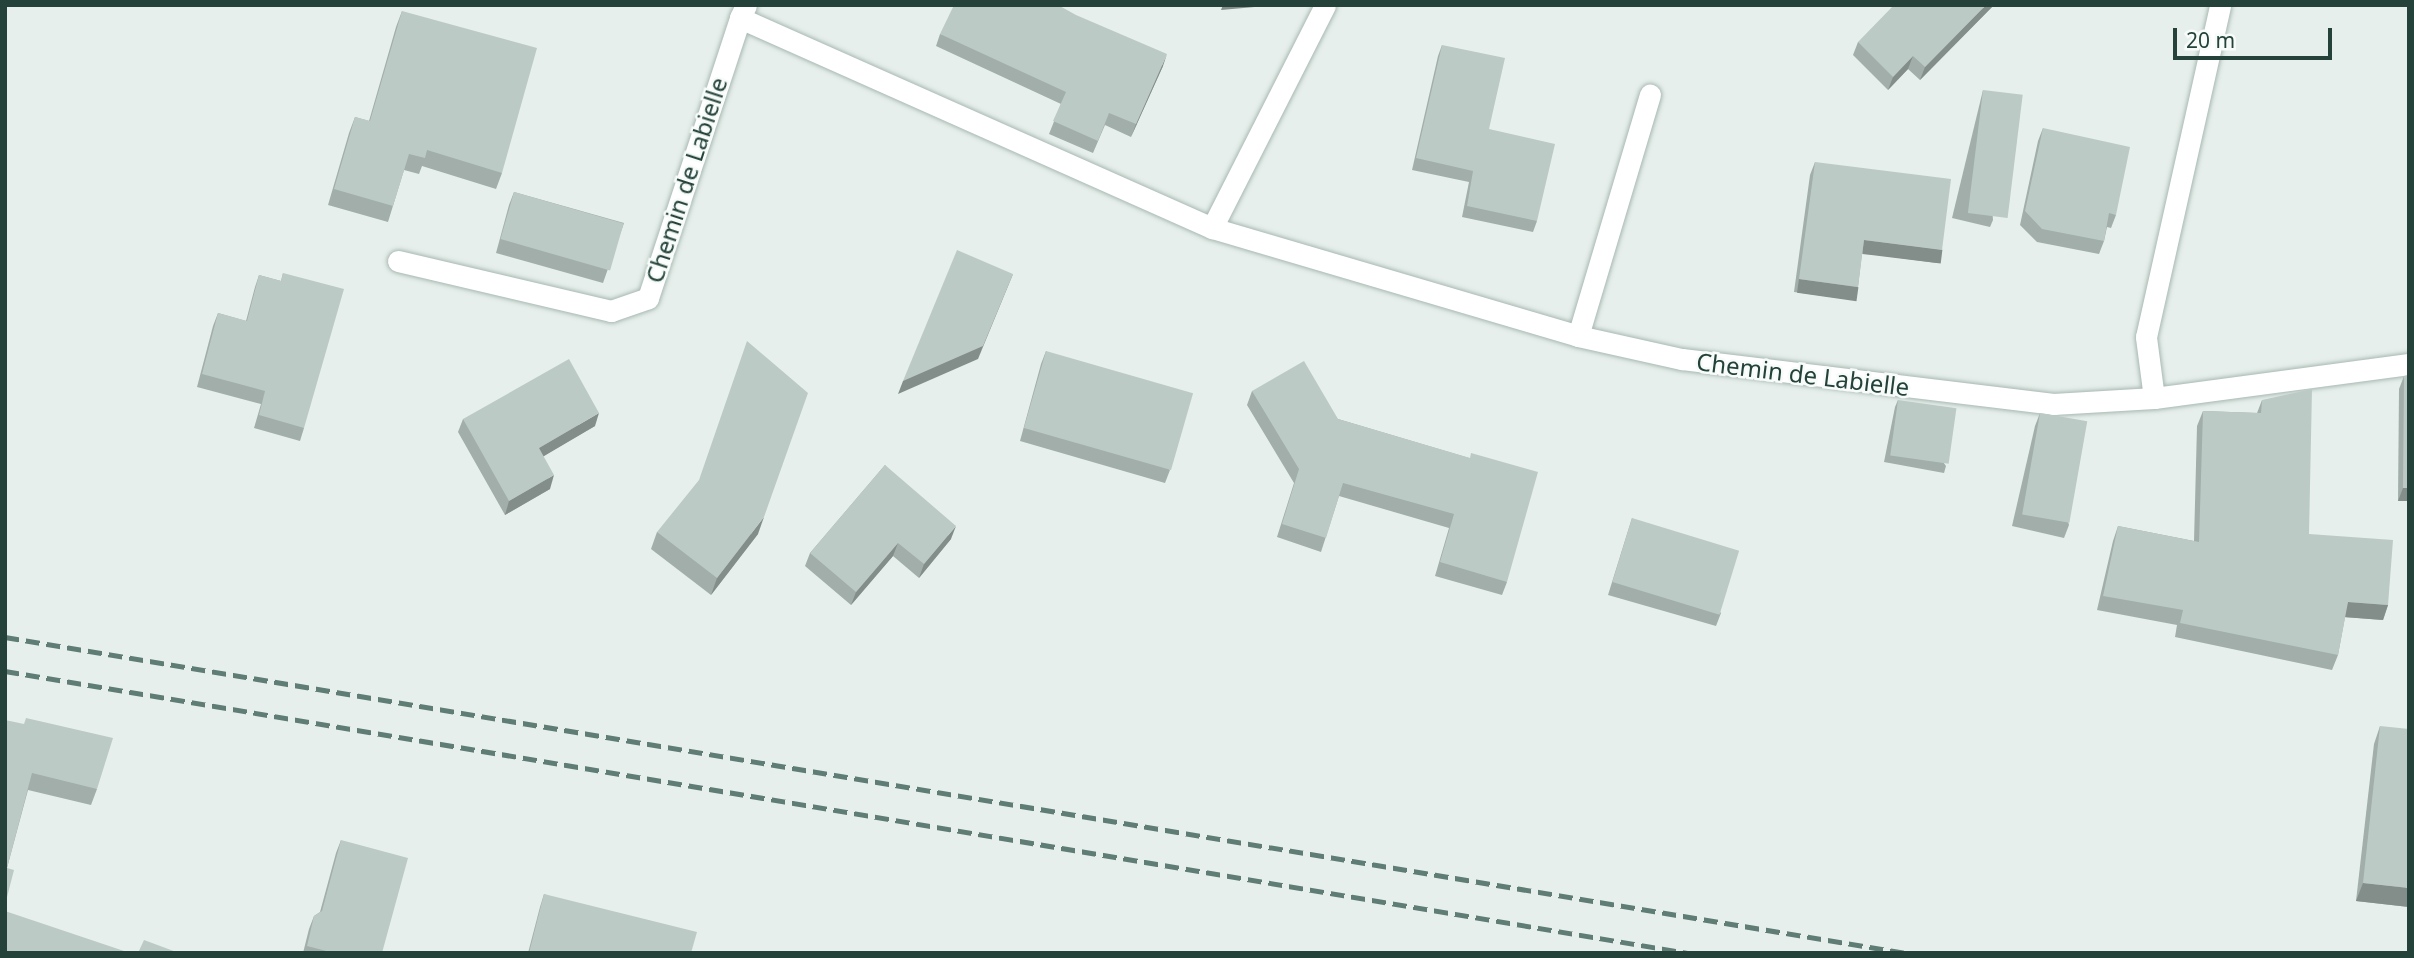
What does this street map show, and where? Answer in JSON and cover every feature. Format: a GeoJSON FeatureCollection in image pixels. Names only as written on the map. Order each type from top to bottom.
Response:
{"type":"FeatureCollection","features":[{"type":"Feature","properties":{"kind":"street"},"geometry":{"type":"LineString","coordinates":[[1212,228],[1325,5]]}},
{"type":"Feature","properties":{"kind":"street"},"geometry":{"type":"LineString","coordinates":[[2154,398],[2146,337],[2220,5]]}},
{"type":"Feature","properties":{"kind":"street","name":"Chemin de Labielle"},"geometry":{"type":"LineString","coordinates":[[398,261],[611,311],[648,298],[743,11],[1212,228],[1578,336],[1682,359],[2053,404],[2154,398],[2409,364]]}},
{"type":"Feature","properties":{"kind":"street"},"geometry":{"type":"LineString","coordinates":[[1578,336],[1650,94]]}},
{"type":"Feature","properties":{"kind":"building"},"geometry":{"type":"Polygon","coordinates":[[[954,5],[1058,5],[1167,54],[1136,124],[1109,113],[1098,141],[1053,121],[1066,92],[940,34],[954,5]]]}},
{"type":"Feature","properties":{"kind":"building"},"geometry":{"type":"Polygon","coordinates":[[[1894,5],[1986,5],[1925,67],[1913,56],[1893,77],[1858,42],[1894,5]]]}},
{"type":"Feature","properties":{"kind":"building"},"geometry":{"type":"Polygon","coordinates":[[[402,11],[537,48],[502,173],[427,150],[425,158],[409,154],[393,206],[334,189],[355,117],[370,121],[402,11]]]}},
{"type":"Feature","properties":{"kind":"building"},"geometry":{"type":"Polygon","coordinates":[[[1442,45],[1505,58],[1489,129],[1555,144],[1537,221],[1467,206],[1473,171],[1416,158],[1442,45]]]}},
{"type":"Feature","properties":{"kind":"building"},"geometry":{"type":"Polygon","coordinates":[[[1983,90],[2023,95],[2008,218],[1968,213],[1983,90]]]}},
{"type":"Feature","properties":{"kind":"building"},"geometry":{"type":"Polygon","coordinates":[[[2043,128],[2130,147],[2116,215],[2109,213],[2104,241],[2042,229],[2025,211],[2043,128]]]}},
{"type":"Feature","properties":{"kind":"building"},"geometry":{"type":"Polygon","coordinates":[[[1815,162],[1951,179],[1942,250],[1864,240],[1858,287],[1799,279],[1815,162]]]}},
{"type":"Feature","properties":{"kind":"building"},"geometry":{"type":"Polygon","coordinates":[[[514,192],[624,223],[610,271],[500,239],[514,192]]]}},
{"type":"Feature","properties":{"kind":"building"},"geometry":{"type":"Polygon","coordinates":[[[957,250],[1013,274],[983,346],[903,381],[957,250]]]}},
{"type":"Feature","properties":{"kind":"building"},"geometry":{"type":"Polygon","coordinates":[[[283,273],[344,289],[304,428],[259,415],[265,391],[202,374],[218,313],[247,321],[259,275],[281,281],[283,273]]]}},
{"type":"Feature","properties":{"kind":"building"},"geometry":{"type":"Polygon","coordinates":[[[747,341],[808,393],[764,517],[717,578],[657,532],[699,480],[747,341]]]}},
{"type":"Feature","properties":{"kind":"building"},"geometry":{"type":"Polygon","coordinates":[[[1046,351],[1193,393],[1171,470],[1024,428],[1046,351]]]}},
{"type":"Feature","properties":{"kind":"building"},"geometry":{"type":"Polygon","coordinates":[[[569,359],[599,413],[539,448],[554,475],[509,501],[463,419],[569,359]]]}},
{"type":"Feature","properties":{"kind":"building"},"geometry":{"type":"Polygon","coordinates":[[[1304,361],[1338,419],[1470,458],[1471,453],[1538,472],[1507,582],[1440,562],[1454,514],[1343,483],[1326,538],[1282,524],[1299,469],[1252,391],[1304,361]]]}},
{"type":"Feature","properties":{"kind":"building"},"geometry":{"type":"Polygon","coordinates":[[[2409,375],[2409,488],[2403,488],[2404,376],[2409,375]]]}},
{"type":"Feature","properties":{"kind":"building"},"geometry":{"type":"Polygon","coordinates":[[[2312,389],[2309,534],[2393,540],[2388,605],[2348,602],[2338,655],[2180,623],[2183,610],[2103,596],[2118,526],[2199,542],[2203,411],[2261,413],[2262,400],[2312,389]]]}},
{"type":"Feature","properties":{"kind":"building"},"geometry":{"type":"Polygon","coordinates":[[[1898,400],[1956,408],[1949,464],[1890,455],[1898,400]]]}},
{"type":"Feature","properties":{"kind":"building"},"geometry":{"type":"Polygon","coordinates":[[[2040,413],[2087,421],[2069,523],[2022,514],[2040,413]]]}},
{"type":"Feature","properties":{"kind":"building"},"geometry":{"type":"Polygon","coordinates":[[[885,465],[956,526],[924,564],[898,543],[856,592],[810,553],[885,465]]]}},
{"type":"Feature","properties":{"kind":"building"},"geometry":{"type":"Polygon","coordinates":[[[1632,518],[1739,551],[1720,615],[1612,582],[1632,518]]]}},
{"type":"Feature","properties":{"kind":"building"},"geometry":{"type":"Polygon","coordinates":[[[26,718],[113,738],[97,789],[32,773],[7,868],[14,870],[5,905],[5,720],[24,724],[26,718]]]}},
{"type":"Feature","properties":{"kind":"building"},"geometry":{"type":"Polygon","coordinates":[[[2380,726],[2409,729],[2409,888],[2363,883],[2380,726]]]}},
{"type":"Feature","properties":{"kind":"building"},"geometry":{"type":"Polygon","coordinates":[[[341,840],[408,858],[382,953],[334,953],[307,946],[314,916],[322,911],[341,840]]]}},
{"type":"Feature","properties":{"kind":"building"},"geometry":{"type":"Polygon","coordinates":[[[544,894],[697,932],[691,953],[529,953],[544,894]]]}},
{"type":"Feature","properties":{"kind":"building"},"geometry":{"type":"Polygon","coordinates":[[[5,911],[130,953],[5,953],[5,911]]]}},
{"type":"Feature","properties":{"kind":"building"},"geometry":{"type":"Polygon","coordinates":[[[144,940],[179,953],[138,953],[144,940]]]}},
{"type":"Feature","properties":{"kind":"railway"},"geometry":{"type":"LineString","coordinates":[[5,637],[1906,953]]}},
{"type":"Feature","properties":{"kind":"railway"},"geometry":{"type":"LineString","coordinates":[[5,671],[1688,953]]}}]}
